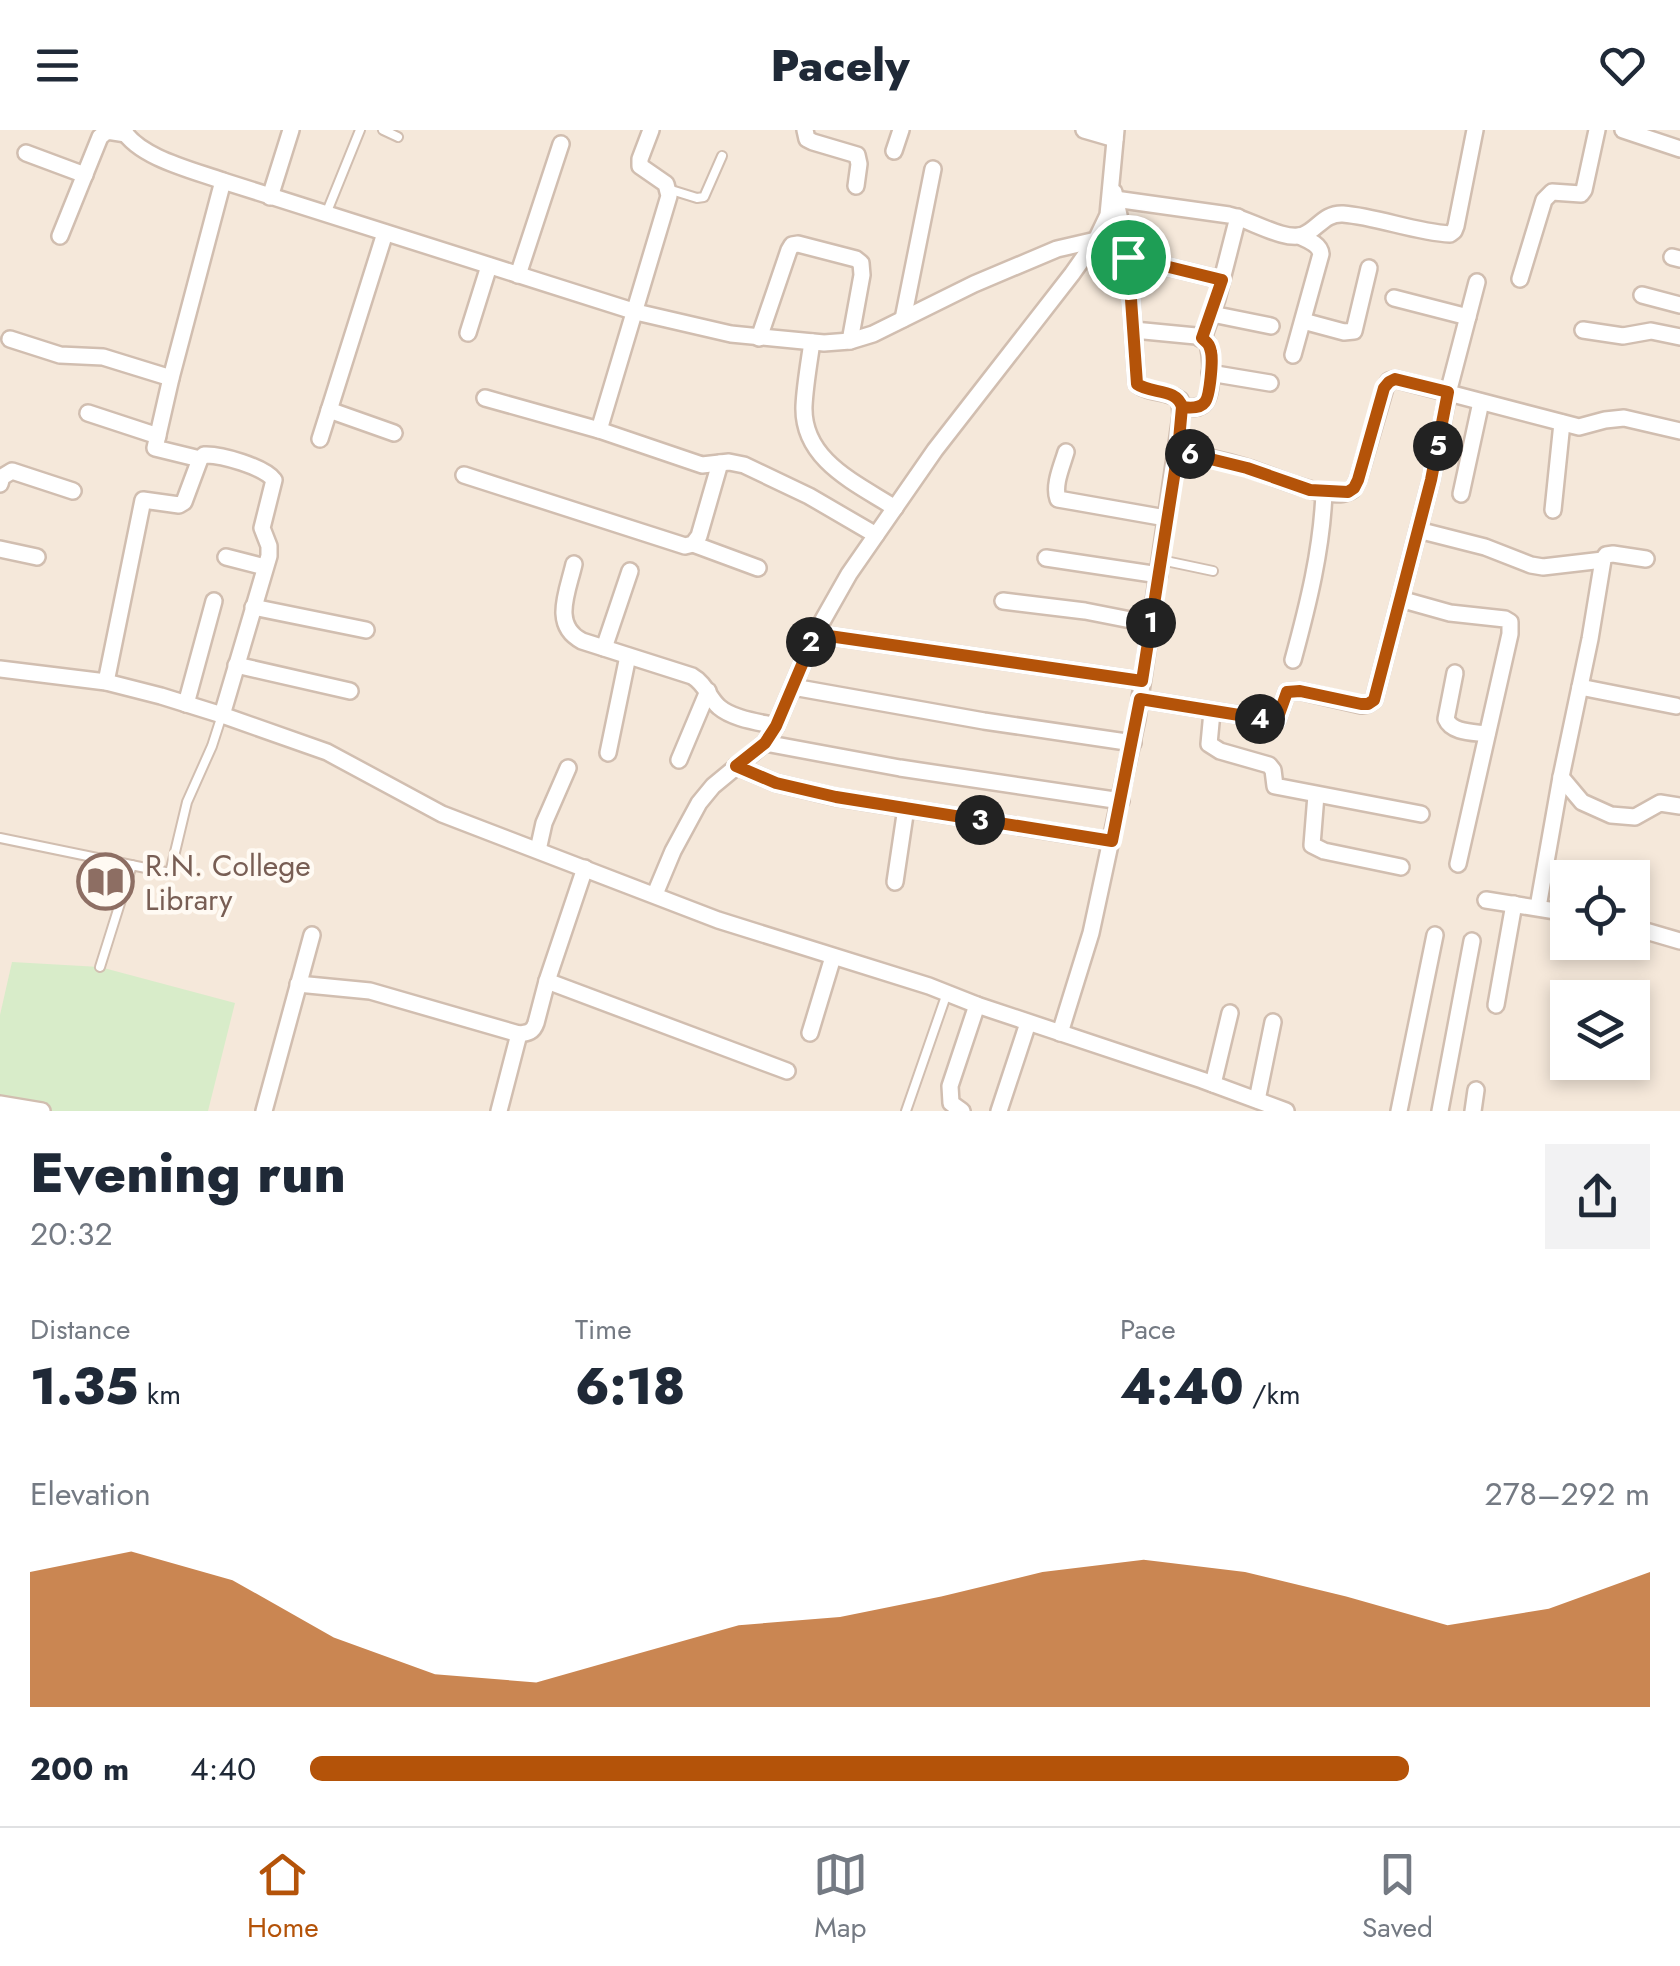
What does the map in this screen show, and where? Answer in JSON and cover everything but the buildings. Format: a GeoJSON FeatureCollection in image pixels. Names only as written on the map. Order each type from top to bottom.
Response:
{"type":"FeatureCollection","features":[{"type":"Feature","properties":{"kind":"street"},"geometry":{"type":"LineString","coordinates":[[60,236],[103,132],[112,130],[124,132],[142,149],[223,182],[636,312],[692,327],[759,338],[850,341],[1057,249],[1096,240]]}},
{"type":"Feature","properties":{"kind":"street"},"geometry":{"type":"LineString","coordinates":[[270,196],[291,130]]}},
{"type":"Feature","properties":{"kind":"street"},"geometry":{"type":"LineString","coordinates":[[598,430],[669,196],[666,184],[640,166],[651,130]]}},
{"type":"Feature","properties":{"kind":"street"},"geometry":{"type":"LineString","coordinates":[[805,130],[807,139],[857,156],[856,186]]}},
{"type":"Feature","properties":{"kind":"street"},"geometry":{"type":"LineString","coordinates":[[894,151],[901,130]]}},
{"type":"Feature","properties":{"kind":"street"},"geometry":{"type":"LineString","coordinates":[[655,894],[699,803],[713,786],[765,743],[776,726],[815,634],[848,574],[935,450],[1096,240],[1113,192],[1116,134],[1084,130]]}},
{"type":"Feature","properties":{"kind":"street"},"geometry":{"type":"LineString","coordinates":[[1113,192],[1238,217],[1283,235],[1305,234],[1338,214],[1442,234],[1454,231],[1475,130]]}},
{"type":"Feature","properties":{"kind":"street"},"geometry":{"type":"LineString","coordinates":[[1520,279],[1544,200],[1552,192],[1581,194],[1584,190],[1597,130]]}},
{"type":"Feature","properties":{"kind":"street"},"geometry":{"type":"LineString","coordinates":[[1623,130],[1680,149]]}},
{"type":"Feature","properties":{"kind":"street"},"geometry":{"type":"LineString","coordinates":[[518,276],[561,144]]}},
{"type":"Feature","properties":{"kind":"street"},"geometry":{"type":"LineString","coordinates":[[26,153],[84,175]]}},
{"type":"Feature","properties":{"kind":"street"},"geometry":{"type":"LineString","coordinates":[[903,319],[933,169]]}},
{"type":"Feature","properties":{"kind":"street"},"geometry":{"type":"LineString","coordinates":[[200,458],[156,448],[223,182]]}},
{"type":"Feature","properties":{"kind":"street"},"geometry":{"type":"LineString","coordinates":[[1060,1033],[1085,957],[1121,800],[1140,699],[1182,407],[1175,396],[1137,384],[1128,257],[1113,192]]}},
{"type":"Feature","properties":{"kind":"street"},"geometry":{"type":"LineString","coordinates":[[1202,338],[1238,217]]}},
{"type":"Feature","properties":{"kind":"street"},"geometry":{"type":"LineString","coordinates":[[320,439],[384,233]]}},
{"type":"Feature","properties":{"kind":"street"},"geometry":{"type":"LineString","coordinates":[[1293,356],[1322,254],[1316,245],[1299,236]]}},
{"type":"Feature","properties":{"kind":"street"},"geometry":{"type":"LineString","coordinates":[[759,338],[789,250],[798,244],[862,263],[850,341]]}},
{"type":"Feature","properties":{"kind":"street"},"geometry":{"type":"LineString","coordinates":[[1128,257],[1222,280]]}},
{"type":"Feature","properties":{"kind":"street"},"geometry":{"type":"LineString","coordinates":[[468,334],[489,266]]}},
{"type":"Feature","properties":{"kind":"street"},"geometry":{"type":"LineString","coordinates":[[1303,322],[1354,331],[1368,268]]}},
{"type":"Feature","properties":{"kind":"street"},"geometry":{"type":"LineString","coordinates":[[1140,699],[1277,720],[1287,692],[1368,704],[1374,700],[1477,282]]}},
{"type":"Feature","properties":{"kind":"street"},"geometry":{"type":"LineString","coordinates":[[1642,295],[1680,304]]}},
{"type":"Feature","properties":{"kind":"street"},"geometry":{"type":"LineString","coordinates":[[1394,298],[1468,318]]}},
{"type":"Feature","properties":{"kind":"street"},"geometry":{"type":"LineString","coordinates":[[1212,314],[1271,326]]}},
{"type":"Feature","properties":{"kind":"street"},"geometry":{"type":"LineString","coordinates":[[1134,330],[1208,342],[1210,372],[1205,403],[1194,408],[1182,407]]}},
{"type":"Feature","properties":{"kind":"street"},"geometry":{"type":"LineString","coordinates":[[1582,330],[1623,336],[1651,332],[1680,337]]}},
{"type":"Feature","properties":{"kind":"street"},"geometry":{"type":"LineString","coordinates":[[10,339],[60,354],[103,357],[171,378]]}},
{"type":"Feature","properties":{"kind":"street"},"geometry":{"type":"LineString","coordinates":[[812,342],[804,407],[812,444],[831,466],[894,508]]}},
{"type":"Feature","properties":{"kind":"street"},"geometry":{"type":"LineString","coordinates":[[1210,372],[1270,383]]}},
{"type":"Feature","properties":{"kind":"street"},"geometry":{"type":"LineString","coordinates":[[1178,451],[1324,492],[1348,492],[1358,480],[1384,388],[1395,379],[1579,428],[1624,418],[1680,431]]}},
{"type":"Feature","properties":{"kind":"street"},"geometry":{"type":"LineString","coordinates":[[485,398],[702,465],[744,465],[810,496],[876,534]]}},
{"type":"Feature","properties":{"kind":"street"},"geometry":{"type":"LineString","coordinates":[[1461,494],[1481,402]]}},
{"type":"Feature","properties":{"kind":"street"},"geometry":{"type":"LineString","coordinates":[[329,410],[394,433]]}},
{"type":"Feature","properties":{"kind":"street"},"geometry":{"type":"LineString","coordinates":[[88,414],[158,436]]}},
{"type":"Feature","properties":{"kind":"street"},"geometry":{"type":"LineString","coordinates":[[1553,510],[1562,423]]}},
{"type":"Feature","properties":{"kind":"street"},"geometry":{"type":"LineString","coordinates":[[1066,452],[1056,488],[1058,498],[1166,518]]}},
{"type":"Feature","properties":{"kind":"street"},"geometry":{"type":"LineString","coordinates":[[106,682],[144,500],[179,505],[184,502],[200,458],[215,455],[271,475],[273,487],[262,528],[270,551],[222,715]]}},
{"type":"Feature","properties":{"kind":"street"},"geometry":{"type":"LineString","coordinates":[[693,544],[706,516],[720,464]]}},
{"type":"Feature","properties":{"kind":"street"},"geometry":{"type":"LineString","coordinates":[[0,484],[2,476],[12,471],[73,492]]}},
{"type":"Feature","properties":{"kind":"street"},"geometry":{"type":"LineString","coordinates":[[464,475],[685,546],[693,544],[758,568]]}},
{"type":"Feature","properties":{"kind":"street"},"geometry":{"type":"LineString","coordinates":[[1293,660],[1320,542],[1324,492]]}},
{"type":"Feature","properties":{"kind":"street"},"geometry":{"type":"LineString","coordinates":[[1418,530],[1543,567],[1603,560]]}},
{"type":"Feature","properties":{"kind":"street"},"geometry":{"type":"LineString","coordinates":[[0,549],[37,556]]}},
{"type":"Feature","properties":{"kind":"street"},"geometry":{"type":"LineString","coordinates":[[1538,908],[1603,560],[1613,554],[1646,560]]}},
{"type":"Feature","properties":{"kind":"street"},"geometry":{"type":"LineString","coordinates":[[226,557],[265,566]]}},
{"type":"Feature","properties":{"kind":"street"},"geometry":{"type":"LineString","coordinates":[[1046,558],[1160,568]]}},
{"type":"Feature","properties":{"kind":"street"},"geometry":{"type":"LineString","coordinates":[[574,564],[563,616],[572,636],[692,676],[702,681],[723,710],[776,726]]}},
{"type":"Feature","properties":{"kind":"street"},"geometry":{"type":"LineString","coordinates":[[604,648],[630,572]]}},
{"type":"Feature","properties":{"kind":"street"},"geometry":{"type":"LineString","coordinates":[[1400,599],[1450,613],[1510,622],[1458,864]]}},
{"type":"Feature","properties":{"kind":"street"},"geometry":{"type":"LineString","coordinates":[[186,704],[214,601]]}},
{"type":"Feature","properties":{"kind":"street"},"geometry":{"type":"LineString","coordinates":[[1003,601],[1151,624]]}},
{"type":"Feature","properties":{"kind":"street"},"geometry":{"type":"LineString","coordinates":[[253,607],[366,630]]}},
{"type":"Feature","properties":{"kind":"street"},"geometry":{"type":"LineString","coordinates":[[815,634],[1142,681]]}},
{"type":"Feature","properties":{"kind":"street"},"geometry":{"type":"LineString","coordinates":[[608,752],[628,656]]}},
{"type":"Feature","properties":{"kind":"street"},"geometry":{"type":"LineString","coordinates":[[236,665],[350,690]]}},
{"type":"Feature","properties":{"kind":"street"},"geometry":{"type":"LineString","coordinates":[[0,669],[106,682],[222,715],[327,752],[442,814],[718,920],[947,993],[1286,1111]]}},
{"type":"Feature","properties":{"kind":"street"},"geometry":{"type":"LineString","coordinates":[[1456,673],[1448,724],[1488,734]]}},
{"type":"Feature","properties":{"kind":"street"},"geometry":{"type":"LineString","coordinates":[[793,687],[1132,742]]}},
{"type":"Feature","properties":{"kind":"street"},"geometry":{"type":"LineString","coordinates":[[1580,687],[1676,706]]}},
{"type":"Feature","properties":{"kind":"street"},"geometry":{"type":"LineString","coordinates":[[679,760],[708,690]]}},
{"type":"Feature","properties":{"kind":"street"},"geometry":{"type":"LineString","coordinates":[[1212,712],[1209,744],[1269,765],[1275,786],[1421,814]]}},
{"type":"Feature","properties":{"kind":"street"},"geometry":{"type":"LineString","coordinates":[[765,743],[900,768],[1121,800]]}},
{"type":"Feature","properties":{"kind":"street"},"geometry":{"type":"LineString","coordinates":[[736,766],[776,783],[836,797],[1112,841]]}},
{"type":"Feature","properties":{"kind":"street"},"geometry":{"type":"LineString","coordinates":[[538,850],[544,823],[568,768]]}},
{"type":"Feature","properties":{"kind":"street"},"geometry":{"type":"LineString","coordinates":[[1561,777],[1582,802],[1611,816],[1635,817],[1660,803],[1680,806]]}},
{"type":"Feature","properties":{"kind":"street"},"geometry":{"type":"LineString","coordinates":[[1316,795],[1312,845],[1401,867]]}},
{"type":"Feature","properties":{"kind":"street"},"geometry":{"type":"LineString","coordinates":[[894,882],[906,808]]}},
{"type":"Feature","properties":{"kind":"street"},"geometry":{"type":"LineString","coordinates":[[298,984],[370,992],[519,1034],[528,1033],[534,1029],[585,868]]}},
{"type":"Feature","properties":{"kind":"street"},"geometry":{"type":"LineString","coordinates":[[1486,900],[1550,910]]}},
{"type":"Feature","properties":{"kind":"street"},"geometry":{"type":"LineString","coordinates":[[1496,1005],[1514,904]]}},
{"type":"Feature","properties":{"kind":"street"},"geometry":{"type":"LineString","coordinates":[[1650,933],[1680,941]]}},
{"type":"Feature","properties":{"kind":"street"},"geometry":{"type":"LineString","coordinates":[[264,1111],[312,934]]}},
{"type":"Feature","properties":{"kind":"street"},"geometry":{"type":"LineString","coordinates":[[1399,1111],[1436,934]]}},
{"type":"Feature","properties":{"kind":"street"},"geometry":{"type":"LineString","coordinates":[[1440,1111],[1472,940]]}},
{"type":"Feature","properties":{"kind":"street"},"geometry":{"type":"LineString","coordinates":[[810,1033],[834,957]]}},
{"type":"Feature","properties":{"kind":"street"},"geometry":{"type":"LineString","coordinates":[[547,981],[787,1071]]}},
{"type":"Feature","properties":{"kind":"street"},"geometry":{"type":"LineString","coordinates":[[962,1111],[951,1103],[950,1086],[977,1005]]}},
{"type":"Feature","properties":{"kind":"street"},"geometry":{"type":"LineString","coordinates":[[1214,1084],[1230,1013]]}},
{"type":"Feature","properties":{"kind":"street"},"geometry":{"type":"LineString","coordinates":[[1000,1111],[1028,1022]]}},
{"type":"Feature","properties":{"kind":"street"},"geometry":{"type":"LineString","coordinates":[[1257,1100],[1273,1022]]}},
{"type":"Feature","properties":{"kind":"street"},"geometry":{"type":"LineString","coordinates":[[498,1111],[519,1034]]}},
{"type":"Feature","properties":{"kind":"street"},"geometry":{"type":"LineString","coordinates":[[1472,1111],[1476,1090]]}},
{"type":"Feature","properties":{"kind":"street"},"geometry":{"type":"LineString","coordinates":[[0,1104],[42,1111]]}},
{"type":"Feature","properties":{"kind":"lane"},"geometry":{"type":"LineString","coordinates":[[326,214],[360,130]]}},
{"type":"Feature","properties":{"kind":"lane"},"geometry":{"type":"LineString","coordinates":[[383,130],[398,138]]}},
{"type":"Feature","properties":{"kind":"lane"},"geometry":{"type":"LineString","coordinates":[[668,189],[704,197],[722,156]]}},
{"type":"Feature","properties":{"kind":"lane"},"geometry":{"type":"LineString","coordinates":[[1160,568],[1213,571]]}},
{"type":"Feature","properties":{"kind":"lane"},"geometry":{"type":"LineString","coordinates":[[0,838],[170,873],[187,802],[222,715]]}},
{"type":"Feature","properties":{"kind":"lane"},"geometry":{"type":"LineString","coordinates":[[100,966],[132,865]]}},
{"type":"Feature","properties":{"kind":"lane"},"geometry":{"type":"LineString","coordinates":[[906,1111],[947,993]]}},
{"type":"Feature","properties":{"kind":"shaded area"},"geometry":{"type":"Polygon","coordinates":[[[0,130],[1680,130],[1680,1111],[0,1111],[0,130]]]}},
{"type":"Feature","properties":{"kind":"green space"},"geometry":{"type":"Polygon","coordinates":[[[12,962],[100,967],[235,1003],[208,1111],[50,1111],[0,1100],[0,1015],[12,962]]]}},
{"type":"Feature","properties":{"kind":"place","name":"R.N. College Library"},"geometry":{"type":"Point","coordinates":[106,882]}},
{"type":"Feature","properties":{"kind":"route"},"geometry":{"type":"LineString","coordinates":[[1128,257],[1137,384],[1175,396],[1182,407],[1142,681],[815,634],[776,726],[765,743],[736,766],[776,783],[836,797],[1112,841],[1140,699],[1270,720],[1277,720],[1281,714],[1287,692],[1300,691],[1361,704],[1374,700],[1431,480],[1448,392],[1395,379],[1389,382],[1358,480],[1348,492],[1310,490],[1214,458],[1178,451],[1182,407],[1200,406],[1208,396],[1212,359],[1208,342],[1202,338],[1222,280],[1128,257]]}}]}
